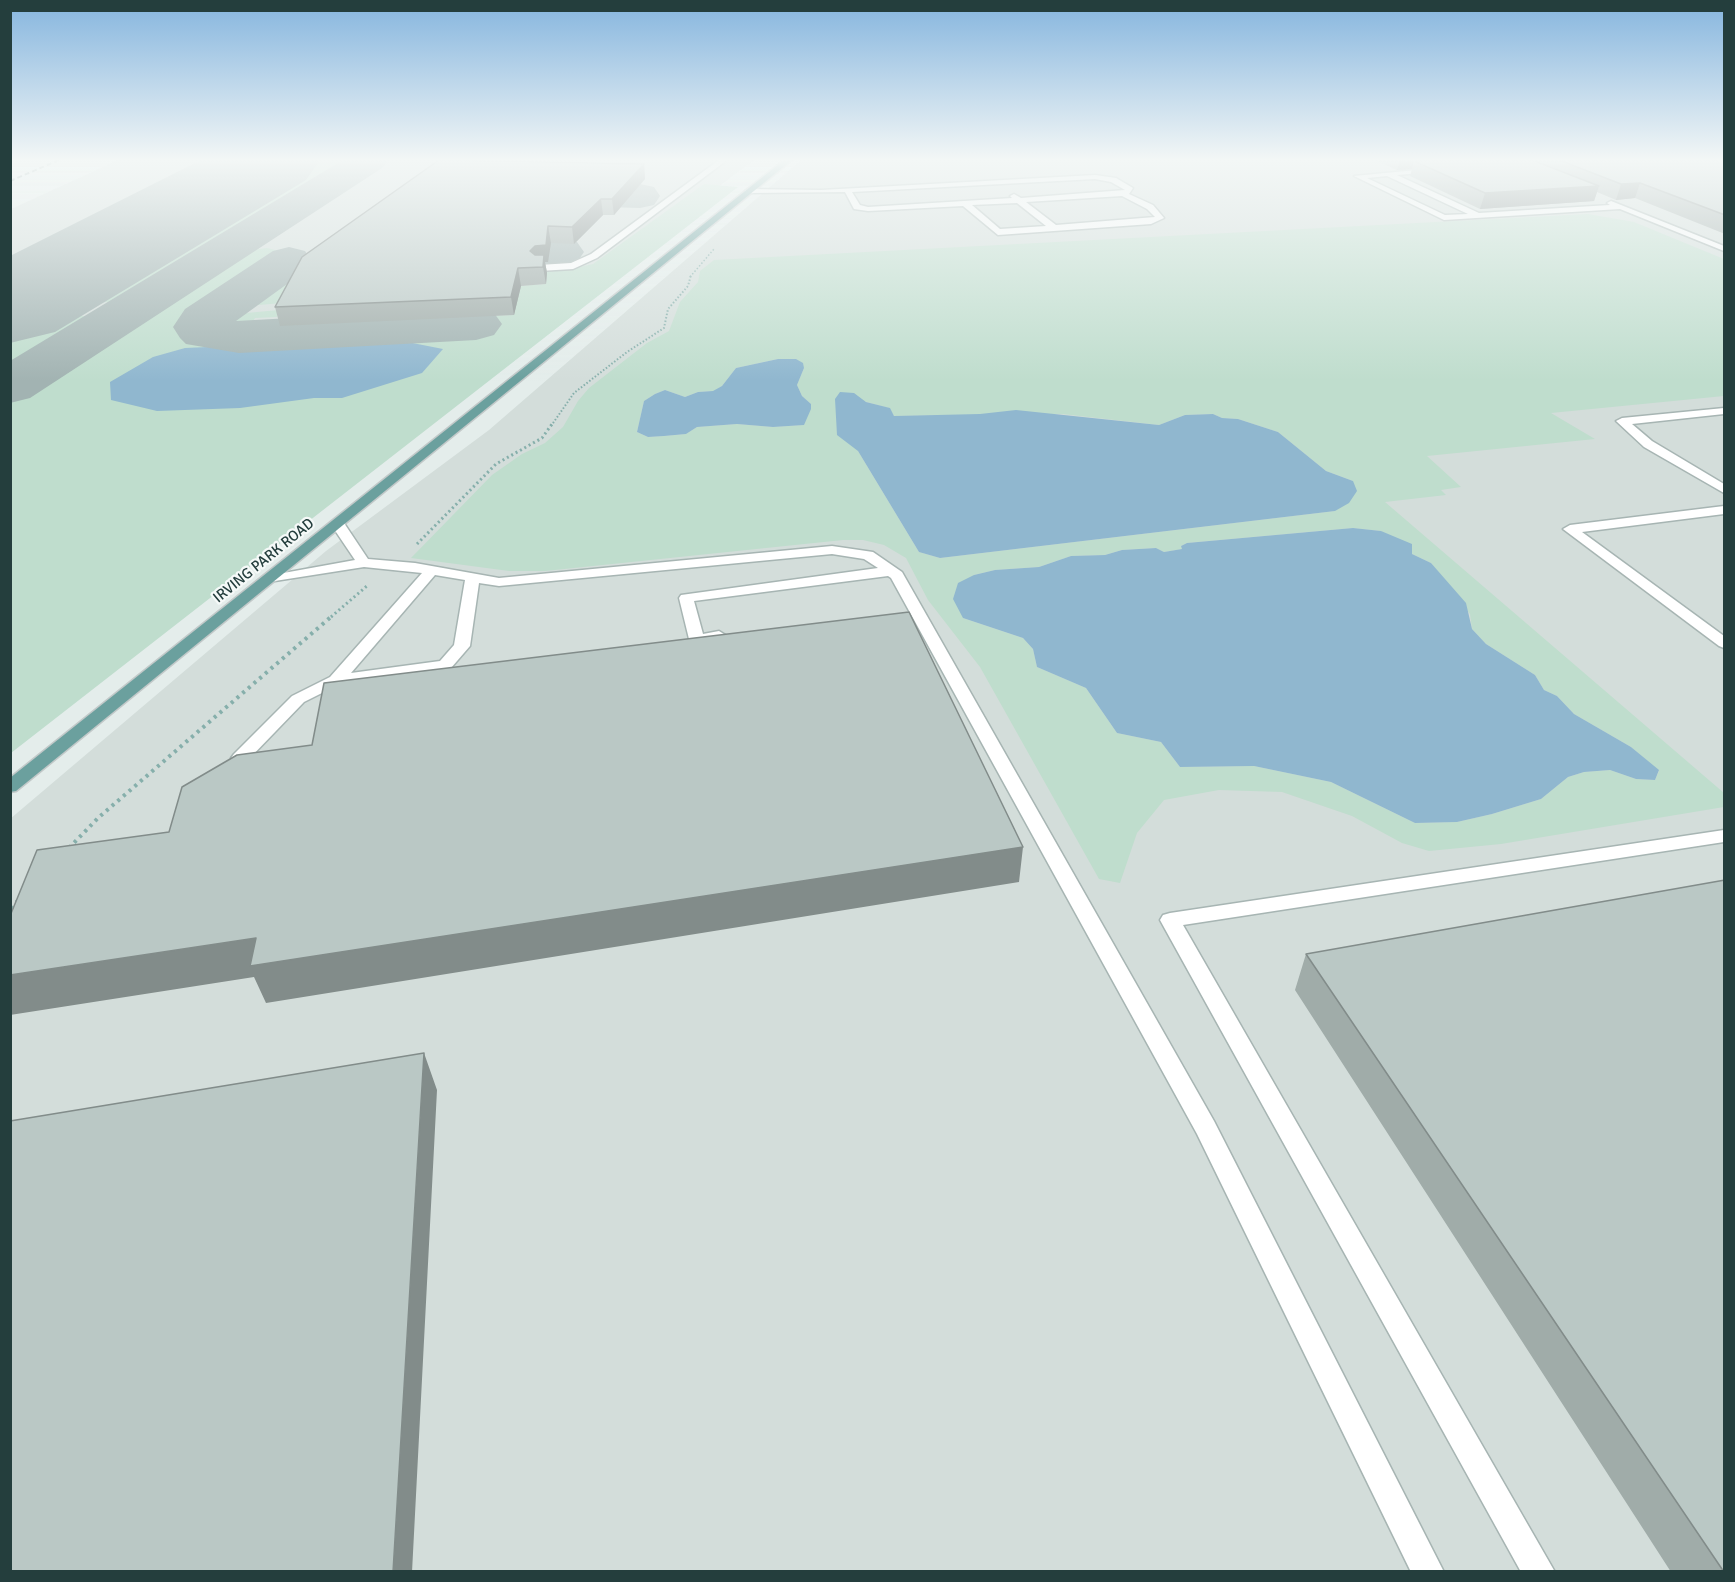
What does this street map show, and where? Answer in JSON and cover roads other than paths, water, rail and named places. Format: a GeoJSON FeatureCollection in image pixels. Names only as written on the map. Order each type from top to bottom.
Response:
{"type":"FeatureCollection","features":[{"type":"Feature","properties":{"kind":"main road","name":"IRVING PARK ROAD"},"geometry":{"type":"LineString","coordinates":[[10,787],[696,234]]}},
{"type":"Feature","properties":{"kind":"street"},"geometry":{"type":"LineString","coordinates":[[539,268],[581,263],[621,234]]}},
{"type":"Feature","properties":{"kind":"street"},"geometry":{"type":"LineString","coordinates":[[1687,234],[1725,249]]}},
{"type":"Feature","properties":{"kind":"street"},"geometry":{"type":"LineString","coordinates":[[1725,411],[1622,421],[1648,444],[1725,489]]}},
{"type":"Feature","properties":{"kind":"street"},"geometry":{"type":"LineString","coordinates":[[1706,478],[1725,476]]}},
{"type":"Feature","properties":{"kind":"street"},"geometry":{"type":"LineString","coordinates":[[1725,510],[1570,529],[1725,643]]}},
{"type":"Feature","properties":{"kind":"street"},"geometry":{"type":"LineString","coordinates":[[337,523],[364,562]]}},
{"type":"Feature","properties":{"kind":"street"},"geometry":{"type":"LineString","coordinates":[[267,580],[364,562],[432,570],[499,582],[832,550],[868,555],[897,575],[912,612],[1206,1128],[1428,1572]]}},
{"type":"Feature","properties":{"kind":"street"},"geometry":{"type":"LineString","coordinates":[[336,680],[432,570]]}},
{"type":"Feature","properties":{"kind":"street"},"geometry":{"type":"LineString","coordinates":[[732,634],[697,639],[686,598],[891,571]]}},
{"type":"Feature","properties":{"kind":"street"},"geometry":{"type":"LineString","coordinates":[[240,758],[298,699],[336,680],[445,665],[462,646],[473,577]]}},
{"type":"Feature","properties":{"kind":"street"},"geometry":{"type":"LineString","coordinates":[[1539,1572],[1170,920],[1725,836]]}},
{"type":"Feature","properties":{"kind":"water"},"geometry":{"type":"Polygon","coordinates":[[[392,339],[443,349],[422,373],[342,398],[314,398],[240,408],[157,411],[111,400],[110,382],[153,357],[185,348],[392,339]]]}},
{"type":"Feature","properties":{"kind":"water"},"geometry":{"type":"Polygon","coordinates":[[[778,359],[796,359],[803,363],[804,368],[797,385],[802,396],[811,404],[804,425],[773,427],[737,424],[697,427],[686,434],[648,437],[637,432],[644,401],[655,394],[665,390],[685,397],[698,392],[713,391],[722,386],[736,368],[778,359]]]}},
{"type":"Feature","properties":{"kind":"water"},"geometry":{"type":"Polygon","coordinates":[[[840,392],[854,393],[866,402],[890,408],[894,416],[980,414],[1016,410],[1159,425],[1185,415],[1213,414],[1222,418],[1238,419],[1278,432],[1326,471],[1353,481],[1357,491],[1349,503],[1335,511],[940,558],[919,552],[858,451],[837,435],[835,399],[840,392]]]}},
{"type":"Feature","properties":{"kind":"water"},"geometry":{"type":"Polygon","coordinates":[[[1353,528],[1381,531],[1412,544],[1412,554],[1431,563],[1466,603],[1472,629],[1486,644],[1535,675],[1544,690],[1557,696],[1574,714],[1631,747],[1659,770],[1655,780],[1636,779],[1610,770],[1584,772],[1568,777],[1541,799],[1492,814],[1457,822],[1415,823],[1331,782],[1254,766],[1180,767],[1161,742],[1117,733],[1086,688],[1037,667],[1033,649],[1023,638],[963,618],[953,599],[958,583],[974,575],[995,570],[1039,567],[1071,556],[1105,555],[1122,550],[1156,548],[1164,552],[1182,549],[1181,546],[1187,543],[1353,528]]]}}]}
